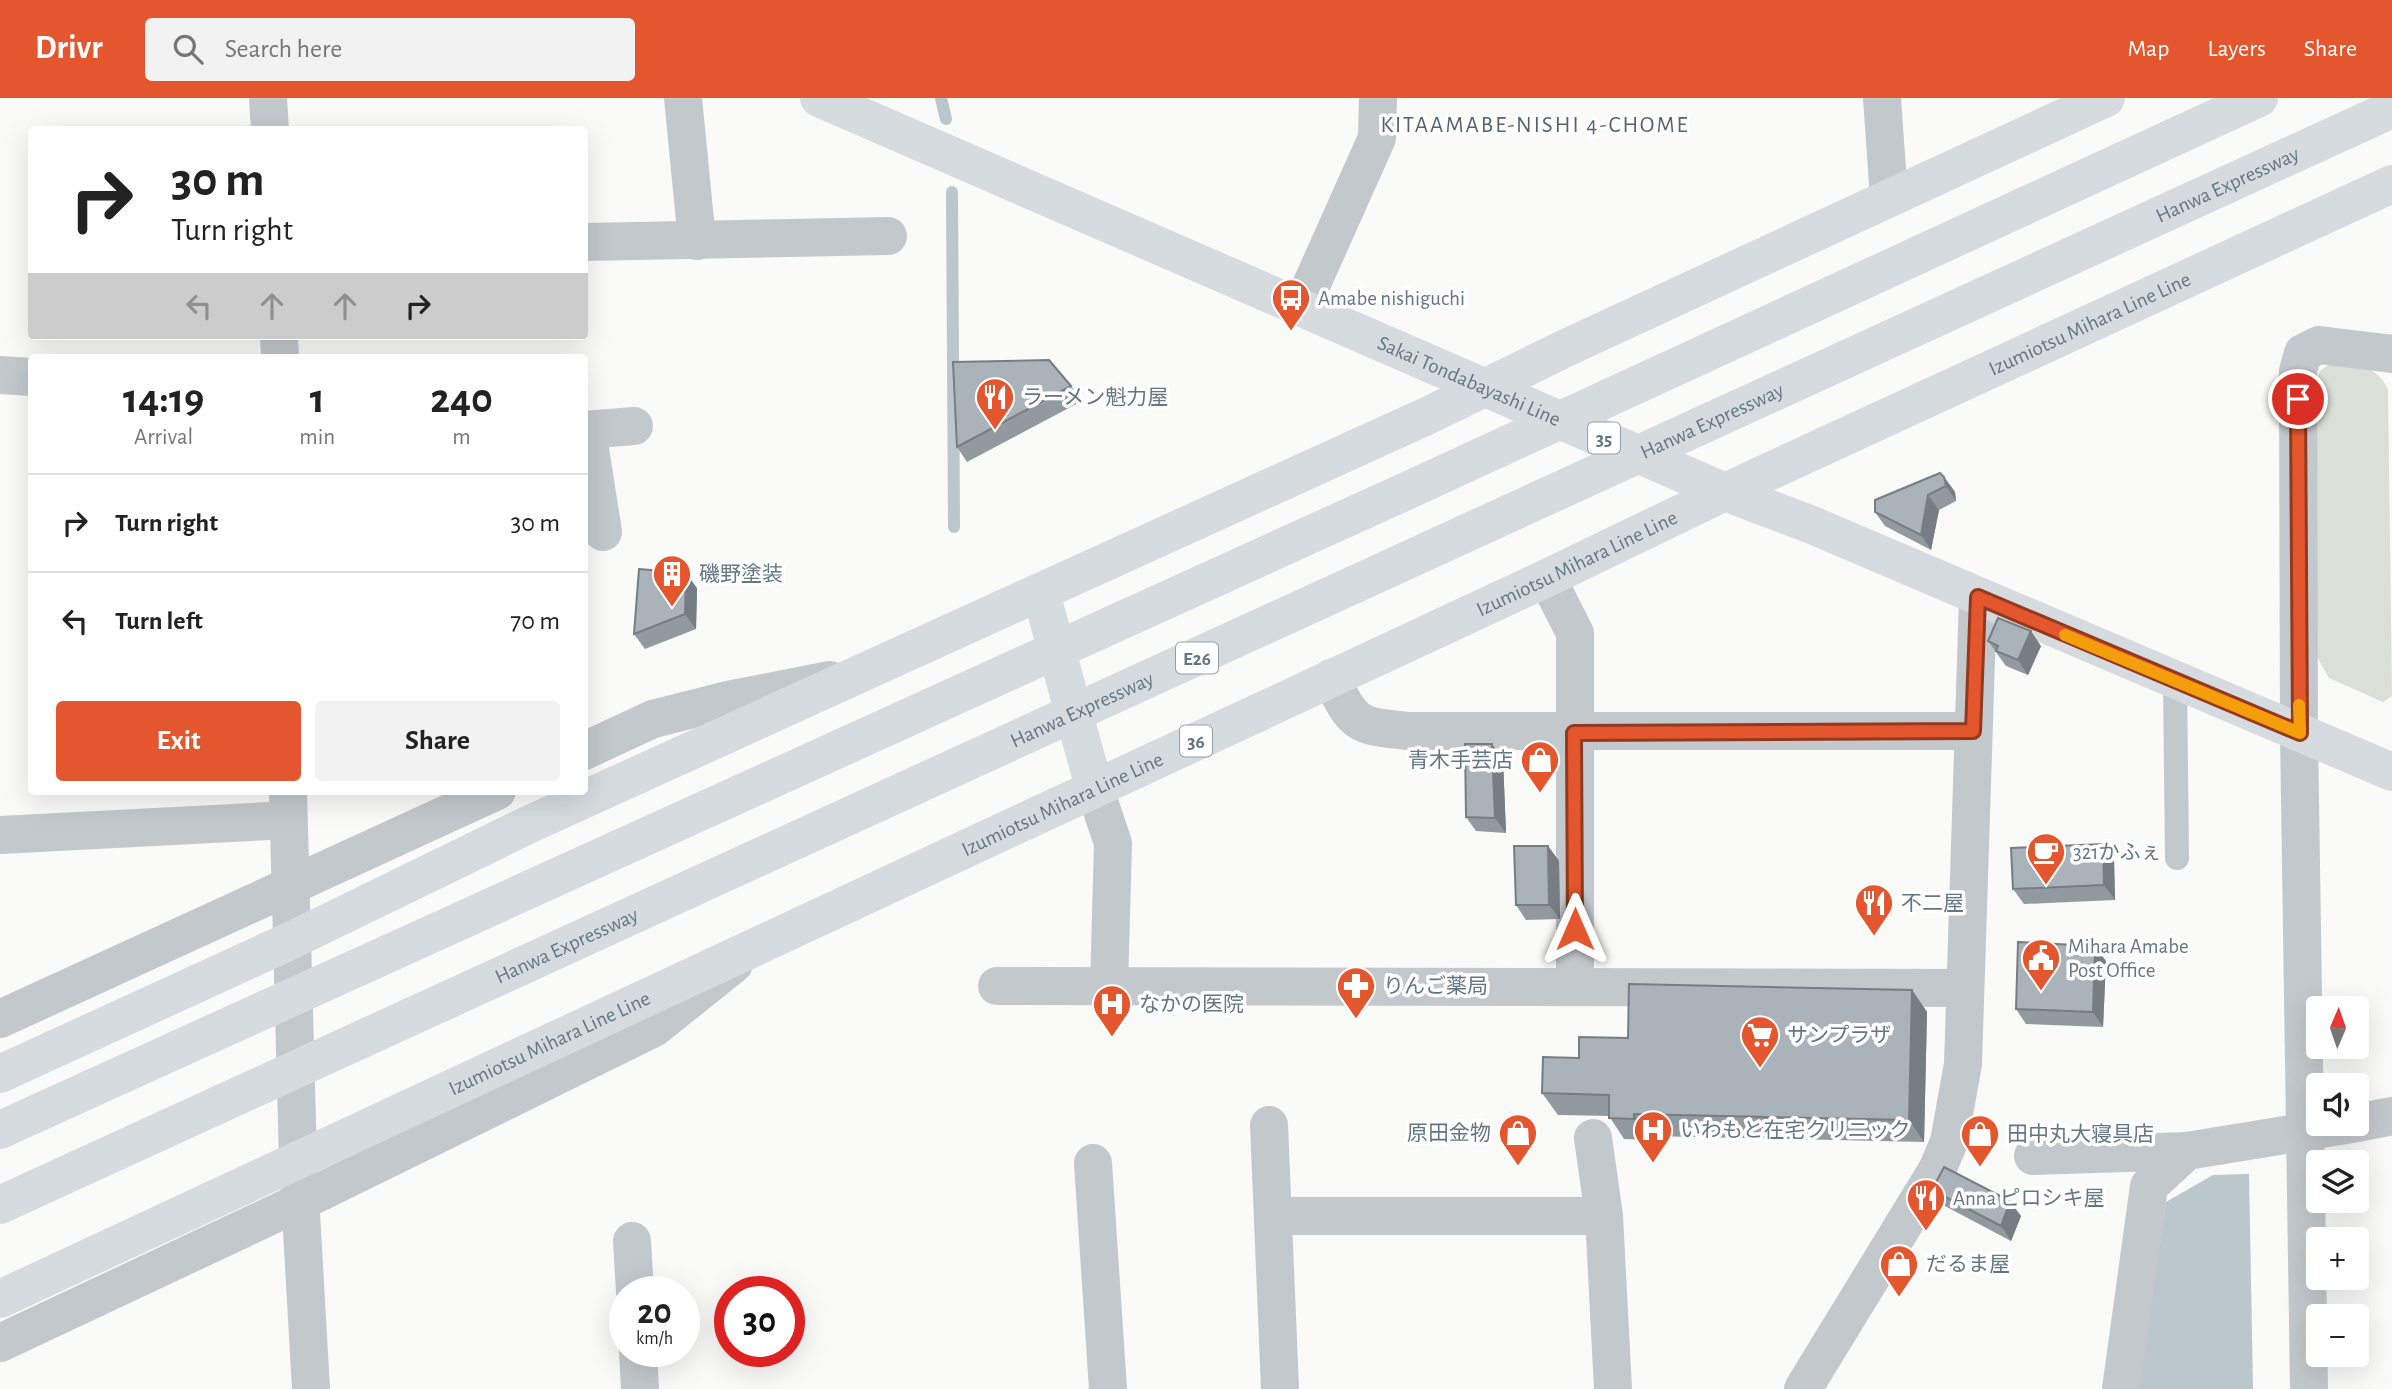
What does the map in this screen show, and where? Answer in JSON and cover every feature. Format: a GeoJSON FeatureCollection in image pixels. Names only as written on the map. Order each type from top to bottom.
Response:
{"type":"FeatureCollection","features":[{"type":"Feature","properties":{"kind":"main road","name":"Sakai Tondabayashi Line"},"geometry":{"type":"LineString","coordinates":[[819,98],[1725,492],[1812,525],[2175,682],[2392,772]]}},
{"type":"Feature","properties":{"kind":"main road"},"geometry":{"type":"LineString","coordinates":[[0,1074],[290,941],[530,824],[1041,593],[2106,98]]}},
{"type":"Feature","properties":{"kind":"main road"},"geometry":{"type":"LineString","coordinates":[[0,1130],[1374,505],[2259,98]]}},
{"type":"Feature","properties":{"kind":"main road","name":"Hanwa Expressway"},"geometry":{"type":"LineString","coordinates":[[0,1205],[1440,548],[2392,109]]}},
{"type":"Feature","properties":{"kind":"main road","name":"Izumiotsu Mihara Line Line"},"geometry":{"type":"LineString","coordinates":[[0,1299],[1094,787],[1548,578],[1725,492],[2392,184]]}},
{"type":"Feature","properties":{"kind":"main road"},"geometry":{"type":"LineString","coordinates":[[1041,593],[1094,787]]}},
{"type":"Feature","properties":{"kind":"street"},"geometry":{"type":"LineString","coordinates":[[268,98],[270,126]]}},
{"type":"Feature","properties":{"kind":"street"},"geometry":{"type":"LineString","coordinates":[[683,98],[697,240]]}},
{"type":"Feature","properties":{"kind":"street"},"geometry":{"type":"LineString","coordinates":[[1301,309],[1377,138],[1378,98]]}},
{"type":"Feature","properties":{"kind":"street"},"geometry":{"type":"LineString","coordinates":[[1882,98],[1889,198]]}},
{"type":"Feature","properties":{"kind":"street"},"geometry":{"type":"LineString","coordinates":[[588,242],[888,236]]}},
{"type":"Feature","properties":{"kind":"street"},"geometry":{"type":"LineString","coordinates":[[2306,1075],[2300,733],[2298,371],[2303,353],[2319,345],[2392,354]]}},
{"type":"Feature","properties":{"kind":"street"},"geometry":{"type":"LineString","coordinates":[[0,375],[28,377]]}},
{"type":"Feature","properties":{"kind":"street"},"geometry":{"type":"LineString","coordinates":[[588,430],[634,426]]}},
{"type":"Feature","properties":{"kind":"street"},"geometry":{"type":"LineString","coordinates":[[588,442],[603,532]]}},
{"type":"Feature","properties":{"kind":"street"},"geometry":{"type":"LineString","coordinates":[[1548,578],[1575,633],[1575,985]]}},
{"type":"Feature","properties":{"kind":"street"},"geometry":{"type":"LineString","coordinates":[[1803,1389],[1937,1170],[1949,1142],[1963,1064],[1978,597]]}},
{"type":"Feature","properties":{"kind":"street"},"geometry":{"type":"LineString","coordinates":[[588,749],[653,719],[728,700],[865,673]]}},
{"type":"Feature","properties":{"kind":"street"},"geometry":{"type":"LineString","coordinates":[[1331,678],[1350,717],[1373,727],[1574,733],[1973,731]]}},
{"type":"Feature","properties":{"kind":"street"},"geometry":{"type":"LineString","coordinates":[[1094,787],[1113,843],[1109,987]]}},
{"type":"Feature","properties":{"kind":"street"},"geometry":{"type":"LineString","coordinates":[[0,1019],[488,795]]}},
{"type":"Feature","properties":{"kind":"street"},"geometry":{"type":"LineString","coordinates":[[0,835],[288,806],[298,1160],[311,1389]]}},
{"type":"Feature","properties":{"kind":"street"},"geometry":{"type":"LineString","coordinates":[[0,1343],[300,1202],[654,1028],[757,946]]}},
{"type":"Feature","properties":{"kind":"street"},"geometry":{"type":"LineString","coordinates":[[997,985],[1964,988]]}},
{"type":"Feature","properties":{"kind":"street"},"geometry":{"type":"LineString","coordinates":[[2369,1120],[2392,1116]]}},
{"type":"Feature","properties":{"kind":"street"},"geometry":{"type":"LineString","coordinates":[[1269,1125],[1280,1389]]}},
{"type":"Feature","properties":{"kind":"street"},"geometry":{"type":"LineString","coordinates":[[2033,1156],[2187,1151],[2306,1132]]}},
{"type":"Feature","properties":{"kind":"street"},"geometry":{"type":"LineString","coordinates":[[2307,1136],[2309,1389]]}},
{"type":"Feature","properties":{"kind":"street"},"geometry":{"type":"LineString","coordinates":[[1593,1138],[1604,1216],[1613,1389]]}},
{"type":"Feature","properties":{"kind":"street"},"geometry":{"type":"LineString","coordinates":[[2121,1389],[2149,1186],[2187,1151]]}},
{"type":"Feature","properties":{"kind":"street"},"geometry":{"type":"LineString","coordinates":[[1093,1163],[1108,1389]]}},
{"type":"Feature","properties":{"kind":"street"},"geometry":{"type":"LineString","coordinates":[[1272,1216],[1604,1216]]}},
{"type":"Feature","properties":{"kind":"street"},"geometry":{"type":"LineString","coordinates":[[632,1241],[634,1276]]}},
{"type":"Feature","properties":{"kind":"street"},"geometry":{"type":"LineString","coordinates":[[639,1367],[640,1389]]}},
{"type":"Feature","properties":{"kind":"lane"},"geometry":{"type":"LineString","coordinates":[[2175,682],[2176,858]]}},
{"type":"Feature","properties":{"kind":"shaded area"},"geometry":{"type":"Polygon","coordinates":[[[2332,362],[2372,371],[2388,390],[2392,696],[2383,702],[2329,678],[2317,657],[2314,384],[2320,371],[2332,362]]]}},
{"type":"Feature","properties":{"kind":"shaded area"},"geometry":{"type":"Polygon","coordinates":[[[2249,1174],[2253,1389],[2138,1389],[2166,1202],[2213,1175],[2249,1174]]]}},
{"type":"Feature","properties":{"kind":"building","name":"ラーメン魁力屋"},"geometry":{"type":"Polygon","coordinates":[[[1049,360],[1071,386],[957,447],[953,362],[1049,360]]]}},
{"type":"Feature","properties":{"kind":"building"},"geometry":{"type":"Polygon","coordinates":[[[1940,473],[1946,486],[1928,495],[1921,535],[1875,512],[1875,500],[1940,473]]]}},
{"type":"Feature","properties":{"kind":"building"},"geometry":{"type":"Polygon","coordinates":[[[639,569],[686,573],[685,614],[634,634],[639,569]]]}},
{"type":"Feature","properties":{"kind":"building"},"geometry":{"type":"Polygon","coordinates":[[[1998,618],[2031,631],[2018,660],[1996,651],[1998,646],[1988,641],[1998,618]]]}},
{"type":"Feature","properties":{"kind":"building"},"geometry":{"type":"Polygon","coordinates":[[[1465,744],[1492,744],[1495,818],[1466,817],[1465,744]]]}},
{"type":"Feature","properties":{"kind":"building"},"geometry":{"type":"Polygon","coordinates":[[[2103,844],[2104,885],[2013,889],[2011,848],[2103,844]]]}},
{"type":"Feature","properties":{"kind":"building"},"geometry":{"type":"Polygon","coordinates":[[[1514,846],[1548,846],[1549,905],[1516,905],[1514,846]]]}},
{"type":"Feature","properties":{"kind":"building"},"geometry":{"type":"Polygon","coordinates":[[[2018,942],[2095,946],[2093,1012],[2016,1009],[2018,942]]]}},
{"type":"Feature","properties":{"kind":"building","name":"サンプラザ"},"geometry":{"type":"Polygon","coordinates":[[[1629,984],[1912,990],[1909,1120],[1634,1114],[1634,1119],[1609,1118],[1609,1095],[1542,1093],[1543,1057],[1579,1058],[1579,1037],[1628,1038],[1629,984]]]}},
{"type":"Feature","properties":{"kind":"building"},"geometry":{"type":"Polygon","coordinates":[[[1944,1167],[2010,1201],[2001,1226],[1932,1190],[1944,1167]]]}},
{"type":"Feature","properties":{"kind":"waterway"},"geometry":{"type":"LineString","coordinates":[[941,98],[946,119]]}},
{"type":"Feature","properties":{"kind":"waterway"},"geometry":{"type":"LineString","coordinates":[[952,192],[954,527]]}},
{"type":"Feature","properties":{"kind":"slow traffic"},"geometry":{"type":"LineString","coordinates":[[2065,635],[2300,733],[2299,705]]}},
{"type":"Feature","properties":{"kind":"place","name":"Amabe nishiguchi"},"geometry":{"type":"Point","coordinates":[1291,332]}},
{"type":"Feature","properties":{"kind":"place","name":"ラーメン魁力屋"},"geometry":{"type":"Point","coordinates":[995,431]}},
{"type":"Feature","properties":{"kind":"place","name":"磯野塗装"},"geometry":{"type":"Point","coordinates":[672,608]}},
{"type":"Feature","properties":{"kind":"place","name":"青木手芸店"},"geometry":{"type":"Point","coordinates":[1540,794]}},
{"type":"Feature","properties":{"kind":"place","name":"321かふぇ"},"geometry":{"type":"Point","coordinates":[2046,886]}},
{"type":"Feature","properties":{"kind":"place","name":"不二屋"},"geometry":{"type":"Point","coordinates":[1874,937]}},
{"type":"Feature","properties":{"kind":"place","name":"Mihara Amabe Post Office"},"geometry":{"type":"Point","coordinates":[2041,992]}},
{"type":"Feature","properties":{"kind":"place","name":"りんご薬局"},"geometry":{"type":"Point","coordinates":[1356,1020]}},
{"type":"Feature","properties":{"kind":"place","name":"なかの医院"},"geometry":{"type":"Point","coordinates":[1112,1038]}},
{"type":"Feature","properties":{"kind":"place","name":"サンプラザ"},"geometry":{"type":"Point","coordinates":[1760,1069]}},
{"type":"Feature","properties":{"kind":"place","name":"いわもと在宅クリニック"},"geometry":{"type":"Point","coordinates":[1653,1164]}},
{"type":"Feature","properties":{"kind":"place","name":"原田金物"},"geometry":{"type":"Point","coordinates":[1518,1167]}},
{"type":"Feature","properties":{"kind":"place","name":"田中丸大寝具店"},"geometry":{"type":"Point","coordinates":[1980,1168]}},
{"type":"Feature","properties":{"kind":"place","name":"Anna ピロシキ屋"},"geometry":{"type":"Point","coordinates":[1926,1232]}},
{"type":"Feature","properties":{"kind":"place","name":"だるま屋"},"geometry":{"type":"Point","coordinates":[1899,1298]}},
{"type":"Feature","properties":{"kind":"district","name":"KITAAMABE-NISHI 4-CHOME"},"geometry":{"type":"Point","coordinates":[1535,124]}},
{"type":"Feature","properties":{"kind":"route"},"geometry":{"type":"LineString","coordinates":[[1575,929],[1574,733],[1973,731],[1978,597],[2300,733],[2298,399]]}}]}
